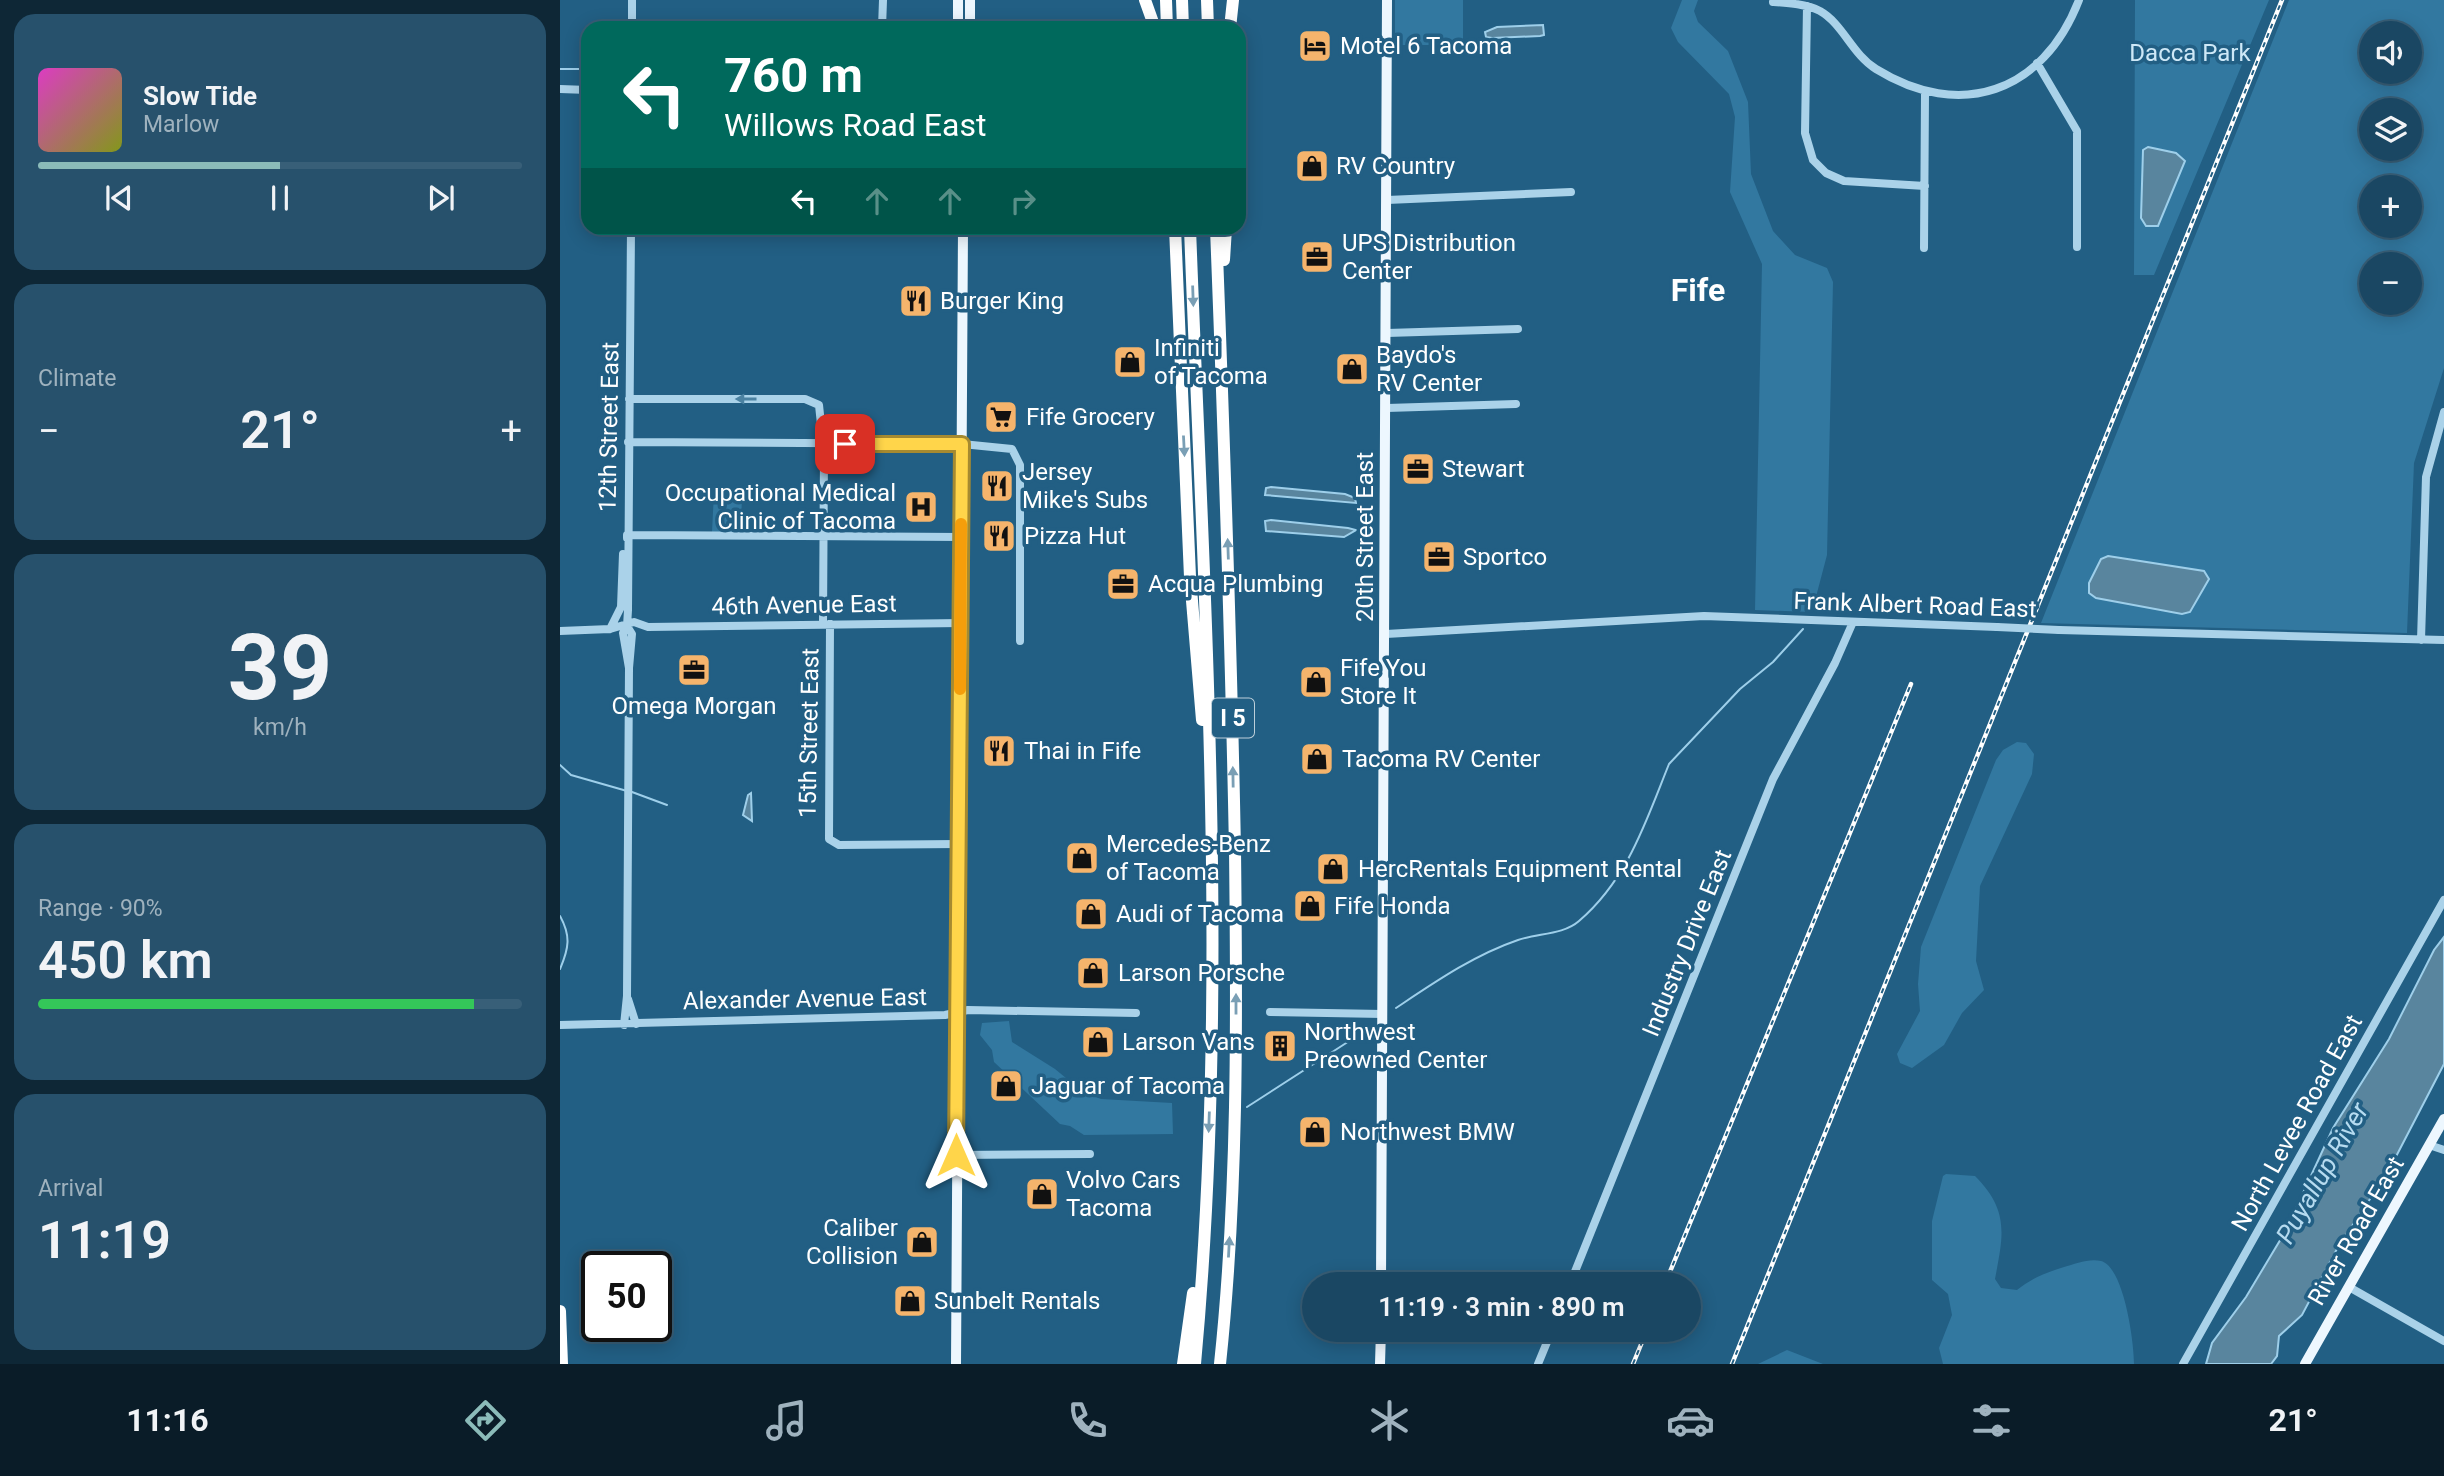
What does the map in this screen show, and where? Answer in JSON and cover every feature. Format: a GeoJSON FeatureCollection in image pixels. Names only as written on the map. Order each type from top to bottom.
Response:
{"type":"FeatureCollection","features":[{"type":"Feature","properties":{"kind":"highway"},"geometry":{"type":"LineString","coordinates":[[1145,0],[1152,21]]}},
{"type":"Feature","properties":{"kind":"highway"},"geometry":{"type":"LineString","coordinates":[[1166,0],[1167,21]]}},
{"type":"Feature","properties":{"kind":"highway"},"geometry":{"type":"LineString","coordinates":[[1182,0],[1183,21]]}},
{"type":"Feature","properties":{"kind":"highway"},"geometry":{"type":"LineString","coordinates":[[1207,0],[1208,21]]}},
{"type":"Feature","properties":{"kind":"highway"},"geometry":{"type":"LineString","coordinates":[[1225,0],[1227,21]]}},
{"type":"Feature","properties":{"kind":"highway"},"geometry":{"type":"LineString","coordinates":[[1229,21],[1233,0]]}},
{"type":"Feature","properties":{"kind":"highway"},"geometry":{"type":"LineString","coordinates":[[1169,235],[1181,378]]}},
{"type":"Feature","properties":{"kind":"highway"},"geometry":{"type":"LineString","coordinates":[[1175,235],[1198,695],[1211,785]]}},
{"type":"Feature","properties":{"kind":"highway","name":"I 5"},"geometry":{"type":"LineString","coordinates":[[1190,235],[1211,785],[1208,1178],[1195,1364]]}},
{"type":"Feature","properties":{"kind":"highway","name":"I 5"},"geometry":{"type":"LineString","coordinates":[[1216,235],[1231,632],[1236,948],[1235,1121],[1220,1364]]}},
{"type":"Feature","properties":{"kind":"highway"},"geometry":{"type":"LineString","coordinates":[[1219,316],[1225,235]]}},
{"type":"Feature","properties":{"kind":"highway"},"geometry":{"type":"LineString","coordinates":[[1183,1364],[1208,1178]]}},
{"type":"Feature","properties":{"kind":"highway"},"geometry":{"type":"LineString","coordinates":[[1226,1293],[1228,1364]]}},
{"type":"Feature","properties":{"kind":"highway"},"geometry":{"type":"LineString","coordinates":[[560,1311],[562,1364]]}},
{"type":"Feature","properties":{"kind":"main road"},"geometry":{"type":"LineString","coordinates":[[958,0],[958,21]]}},
{"type":"Feature","properties":{"kind":"main road"},"geometry":{"type":"LineString","coordinates":[[970,0],[970,21]]}},
{"type":"Feature","properties":{"kind":"main road","name":"20th Street East"},"geometry":{"type":"LineString","coordinates":[[1381,1272],[1387,0]]}},
{"type":"Feature","properties":{"kind":"main road"},"geometry":{"type":"LineString","coordinates":[[956,1364],[963,235]]}},
{"type":"Feature","properties":{"kind":"main road","name":"River Road East"},"geometry":{"type":"LineString","coordinates":[[2305,1364],[2444,1119]]}},
{"type":"Feature","properties":{"kind":"main road"},"geometry":{"type":"LineString","coordinates":[[1380,1364],[1381,1342]]}},
{"type":"Feature","properties":{"kind":"street"},"geometry":{"type":"LineString","coordinates":[[632,0],[632,21]]}},
{"type":"Feature","properties":{"kind":"street"},"geometry":{"type":"LineString","coordinates":[[882,21],[883,0]]}},
{"type":"Feature","properties":{"kind":"street"},"geometry":{"type":"LineString","coordinates":[[1773,2],[1807,6],[1827,17],[1867,63],[1925,93],[1951,96],[1984,92],[2011,83],[2037,63],[2065,28],[2079,0]]}},
{"type":"Feature","properties":{"kind":"street"},"geometry":{"type":"LineString","coordinates":[[1807,6],[1805,133],[1813,160],[1826,173],[1844,181],[1925,186]]}},
{"type":"Feature","properties":{"kind":"street"},"geometry":{"type":"LineString","coordinates":[[2037,63],[2077,131],[2077,247]]}},
{"type":"Feature","properties":{"kind":"street"},"geometry":{"type":"LineString","coordinates":[[560,89],[581,90]]}},
{"type":"Feature","properties":{"kind":"street"},"geometry":{"type":"LineString","coordinates":[[1924,248],[1925,93]]}},
{"type":"Feature","properties":{"kind":"street"},"geometry":{"type":"LineString","coordinates":[[1387,200],[1570,192]]}},
{"type":"Feature","properties":{"kind":"street","name":"12th Street East"},"geometry":{"type":"LineString","coordinates":[[624,1025],[627,996],[629,668],[632,634],[627,626],[631,235]]}},
{"type":"Feature","properties":{"kind":"street"},"geometry":{"type":"LineString","coordinates":[[1387,333],[1518,329]]}},
{"type":"Feature","properties":{"kind":"street","name":"15th Street East"},"geometry":{"type":"LineString","coordinates":[[629,399],[814,401],[821,408],[827,832],[831,841],[839,845],[959,844]]}},
{"type":"Feature","properties":{"kind":"street"},"geometry":{"type":"LineString","coordinates":[[1387,408],[1516,404]]}},
{"type":"Feature","properties":{"kind":"street"},"geometry":{"type":"LineString","coordinates":[[2421,640],[2426,477],[2444,412]]}},
{"type":"Feature","properties":{"kind":"street"},"geometry":{"type":"LineString","coordinates":[[628,442],[962,444],[999,445],[1014,450],[1020,465],[1020,641]]}},
{"type":"Feature","properties":{"kind":"street"},"geometry":{"type":"LineString","coordinates":[[610,629],[621,607],[621,568],[627,535],[961,537]]}},
{"type":"Feature","properties":{"kind":"street","name":"Frank Albert Road East"},"geometry":{"type":"LineString","coordinates":[[1385,634],[1703,616],[2059,630],[2444,640]]}},
{"type":"Feature","properties":{"kind":"street","name":"46th Avenue East"},"geometry":{"type":"LineString","coordinates":[[560,631],[610,629],[635,622],[648,626],[961,623]]}},
{"type":"Feature","properties":{"kind":"street","name":"Industry Drive East"},"geometry":{"type":"LineString","coordinates":[[1575,1272],[1773,779],[1835,663],[1853,622]]}},
{"type":"Feature","properties":{"kind":"street","name":"North Levee Road East"},"geometry":{"type":"LineString","coordinates":[[2183,1364],[2444,900]]}},
{"type":"Feature","properties":{"kind":"street","name":"12th Street East"},"geometry":{"type":"LineString","coordinates":[[627,996],[636,1024]]}},
{"type":"Feature","properties":{"kind":"street","name":"Alexander Avenue East"},"geometry":{"type":"LineString","coordinates":[[560,1025],[784,1021],[957,1012],[1136,1013]]}},
{"type":"Feature","properties":{"kind":"street"},"geometry":{"type":"LineString","coordinates":[[1270,1012],[1383,1014]]}},
{"type":"Feature","properties":{"kind":"street"},"geometry":{"type":"LineString","coordinates":[[2429,1145],[2444,1150]]}},
{"type":"Feature","properties":{"kind":"street"},"geometry":{"type":"LineString","coordinates":[[956,1155],[1090,1154]]}},
{"type":"Feature","properties":{"kind":"street"},"geometry":{"type":"LineString","coordinates":[[2349,1287],[2444,1341]]}},
{"type":"Feature","properties":{"kind":"street"},"geometry":{"type":"LineString","coordinates":[[1538,1364],[1547,1342]]}},
{"type":"Feature","properties":{"kind":"green space"},"geometry":{"type":"Polygon","coordinates":[[[1395,0],[1463,0],[1463,45],[1395,45],[1395,0]]]}},
{"type":"Feature","properties":{"kind":"green space"},"geometry":{"type":"Polygon","coordinates":[[[1682,0],[1698,0],[1694,11],[1698,22],[1728,51],[1748,102],[1751,174],[1773,231],[1795,255],[1827,268],[1833,282],[1827,555],[1812,612],[1755,610],[1762,264],[1730,192],[1735,117],[1729,94],[1678,42],[1671,28],[1682,0]]]}},
{"type":"Feature","properties":{"kind":"green space","name":"Dacca Park"},"geometry":{"type":"Polygon","coordinates":[[[2135,0],[2269,0],[2154,275],[2134,275],[2135,0]]]}},
{"type":"Feature","properties":{"kind":"green space"},"geometry":{"type":"Polygon","coordinates":[[[2289,0],[2444,0],[2444,368],[2414,463],[2407,633],[2041,623],[2289,0]]]}},
{"type":"Feature","properties":{"kind":"green space"},"geometry":{"type":"Polygon","coordinates":[[[714,492],[742,492],[741,533],[712,532],[714,492]]]}},
{"type":"Feature","properties":{"kind":"green space"},"geometry":{"type":"Polygon","coordinates":[[[2017,742],[2026,743],[2034,754],[2032,774],[1980,886],[1976,961],[1984,990],[1962,1013],[1944,1045],[1912,1068],[1900,1063],[1897,1054],[1920,1011],[1918,984],[1921,947],[1996,760],[2003,750],[2017,742]]]}},
{"type":"Feature","properties":{"kind":"green space"},"geometry":{"type":"Polygon","coordinates":[[[1009,1021],[1012,1042],[1055,1069],[1083,1092],[1101,1099],[1172,1103],[1173,1134],[1084,1135],[1070,1126],[1060,1124],[994,1062],[992,1050],[980,1035],[982,1023],[1009,1021]]]}},
{"type":"Feature","properties":{"kind":"green space"},"geometry":{"type":"Polygon","coordinates":[[[1943,1176],[1975,1176],[1994,1201],[2001,1224],[1995,1279],[2001,1288],[2017,1290],[2045,1274],[2082,1262],[2101,1261],[2109,1266],[2122,1290],[2134,1364],[1943,1364],[1939,1348],[1952,1315],[1948,1294],[1932,1280],[1932,1221],[1943,1176]]]}},
{"type":"Feature","properties":{"kind":"green space"},"geometry":{"type":"Polygon","coordinates":[[[1787,1350],[1823,1364],[1758,1364],[1787,1350]]]}},
{"type":"Feature","properties":{"kind":"water"},"geometry":{"type":"Polygon","coordinates":[[[1543,25],[1544,35],[1540,36],[1492,38],[1486,37],[1485,32],[1497,27],[1543,25]]]}},
{"type":"Feature","properties":{"kind":"water"},"geometry":{"type":"Polygon","coordinates":[[[2148,147],[2176,153],[2185,161],[2158,226],[2146,226],[2141,218],[2143,150],[2148,147]]]}},
{"type":"Feature","properties":{"kind":"water"},"geometry":{"type":"Polygon","coordinates":[[[1266,488],[1345,494],[1355,498],[1356,503],[1265,495],[1266,488]]]}},
{"type":"Feature","properties":{"kind":"water"},"geometry":{"type":"Polygon","coordinates":[[[1265,521],[1356,530],[1344,537],[1266,531],[1265,521]]]}},
{"type":"Feature","properties":{"kind":"water"},"geometry":{"type":"Polygon","coordinates":[[[2108,556],[2204,571],[2209,579],[2190,612],[2182,614],[2096,598],[2089,593],[2089,583],[2101,559],[2108,556]]]}},
{"type":"Feature","properties":{"kind":"water"},"geometry":{"type":"Polygon","coordinates":[[[751,793],[752,821],[743,815],[748,795],[751,793]]]}},
{"type":"Feature","properties":{"kind":"water","name":"Puyallup River"},"geometry":{"type":"Polygon","coordinates":[[[2444,937],[2444,1064],[2388,1172],[2338,1247],[2302,1315],[2279,1336],[2277,1356],[2271,1364],[2206,1364],[2212,1343],[2246,1297],[2285,1232],[2333,1128],[2389,1039],[2434,950],[2444,937]]]}},
{"type":"Feature","properties":{"kind":"waterway"},"geometry":{"type":"LineString","coordinates":[[560,69],[581,69]]}},
{"type":"Feature","properties":{"kind":"waterway"},"geometry":{"type":"LineString","coordinates":[[1396,1008],[1486,953],[1518,940],[1566,929],[1579,921],[1596,905],[1623,868],[1643,828],[1669,764],[1740,689],[1773,662],[1803,629]]}},
{"type":"Feature","properties":{"kind":"waterway"},"geometry":{"type":"LineString","coordinates":[[560,765],[571,775],[627,791]]}},
{"type":"Feature","properties":{"kind":"waterway"},"geometry":{"type":"LineString","coordinates":[[632,792],[667,805]]}},
{"type":"Feature","properties":{"kind":"waterway"},"geometry":{"type":"LineString","coordinates":[[560,916],[568,942],[560,969]]}},
{"type":"Feature","properties":{"kind":"waterway"},"geometry":{"type":"LineString","coordinates":[[1247,1107],[1371,1027]]}},
{"type":"Feature","properties":{"kind":"railway"},"geometry":{"type":"LineString","coordinates":[[1732,1364],[2282,0]]}},
{"type":"Feature","properties":{"kind":"railway"},"geometry":{"type":"LineString","coordinates":[[1670,1272],[1911,684]]}},
{"type":"Feature","properties":{"kind":"railway"},"geometry":{"type":"LineString","coordinates":[[1633,1364],[1642,1342]]}},
{"type":"Feature","properties":{"kind":"slow traffic"},"geometry":{"type":"LineString","coordinates":[[960,689],[961,524]]}},
{"type":"Feature","properties":{"kind":"place","name":"Motel 6 Tacoma"},"geometry":{"type":"Point","coordinates":[1315,46]}},
{"type":"Feature","properties":{"kind":"place","name":"RV Country"},"geometry":{"type":"Point","coordinates":[1312,166]}},
{"type":"Feature","properties":{"kind":"place","name":"UPS Distribution Center"},"geometry":{"type":"Point","coordinates":[1317,257]}},
{"type":"Feature","properties":{"kind":"place","name":"Burger King"},"geometry":{"type":"Point","coordinates":[916,301]}},
{"type":"Feature","properties":{"kind":"place","name":"Infiniti of Tacoma"},"geometry":{"type":"Point","coordinates":[1130,362]}},
{"type":"Feature","properties":{"kind":"place","name":"Baydo's RV Center"},"geometry":{"type":"Point","coordinates":[1352,369]}},
{"type":"Feature","properties":{"kind":"place","name":"Fife Grocery"},"geometry":{"type":"Point","coordinates":[1001,417]}},
{"type":"Feature","properties":{"kind":"place","name":"Stewart"},"geometry":{"type":"Point","coordinates":[1418,469]}},
{"type":"Feature","properties":{"kind":"place","name":"Jersey Mike's Subs"},"geometry":{"type":"Point","coordinates":[997,486]}},
{"type":"Feature","properties":{"kind":"place","name":"Occupational Medical Clinic of Tacoma"},"geometry":{"type":"Point","coordinates":[921,507]}},
{"type":"Feature","properties":{"kind":"place","name":"Pizza Hut"},"geometry":{"type":"Point","coordinates":[999,536]}},
{"type":"Feature","properties":{"kind":"place","name":"Sportco"},"geometry":{"type":"Point","coordinates":[1439,557]}},
{"type":"Feature","properties":{"kind":"place","name":"Acqua Plumbing"},"geometry":{"type":"Point","coordinates":[1123,584]}},
{"type":"Feature","properties":{"kind":"place","name":"Omega Morgan"},"geometry":{"type":"Point","coordinates":[694,670]}},
{"type":"Feature","properties":{"kind":"place","name":"Fife You Store It"},"geometry":{"type":"Point","coordinates":[1316,682]}},
{"type":"Feature","properties":{"kind":"place","name":"Thai in Fife"},"geometry":{"type":"Point","coordinates":[999,751]}},
{"type":"Feature","properties":{"kind":"place","name":"Tacoma RV Center"},"geometry":{"type":"Point","coordinates":[1317,759]}},
{"type":"Feature","properties":{"kind":"place","name":"Mercedes-Benz of Tacoma"},"geometry":{"type":"Point","coordinates":[1082,858]}},
{"type":"Feature","properties":{"kind":"place","name":"HercRentals Equipment Rental"},"geometry":{"type":"Point","coordinates":[1333,869]}},
{"type":"Feature","properties":{"kind":"place","name":"Fife Honda"},"geometry":{"type":"Point","coordinates":[1310,906]}},
{"type":"Feature","properties":{"kind":"place","name":"Audi of Tacoma"},"geometry":{"type":"Point","coordinates":[1091,914]}},
{"type":"Feature","properties":{"kind":"place","name":"Larson Porsche"},"geometry":{"type":"Point","coordinates":[1093,973]}},
{"type":"Feature","properties":{"kind":"place","name":"Larson Vans"},"geometry":{"type":"Point","coordinates":[1098,1042]}},
{"type":"Feature","properties":{"kind":"place","name":"Northwest Preowned Center"},"geometry":{"type":"Point","coordinates":[1280,1046]}},
{"type":"Feature","properties":{"kind":"place","name":"Jaguar of Tacoma"},"geometry":{"type":"Point","coordinates":[1006,1086]}},
{"type":"Feature","properties":{"kind":"place","name":"Northwest BMW"},"geometry":{"type":"Point","coordinates":[1315,1132]}},
{"type":"Feature","properties":{"kind":"place","name":"Volvo Cars Tacoma"},"geometry":{"type":"Point","coordinates":[1042,1194]}},
{"type":"Feature","properties":{"kind":"place","name":"Caliber Collision"},"geometry":{"type":"Point","coordinates":[922,1242]}},
{"type":"Feature","properties":{"kind":"place","name":"Sunbelt Rentals"},"geometry":{"type":"Point","coordinates":[910,1301]}},
{"type":"Feature","properties":{"kind":"district","name":"Fife"},"geometry":{"type":"Point","coordinates":[1698,290]}},
{"type":"Feature","properties":{"kind":"route"},"geometry":{"type":"LineString","coordinates":[[845,444],[962,444],[956,1155]]}}]}
